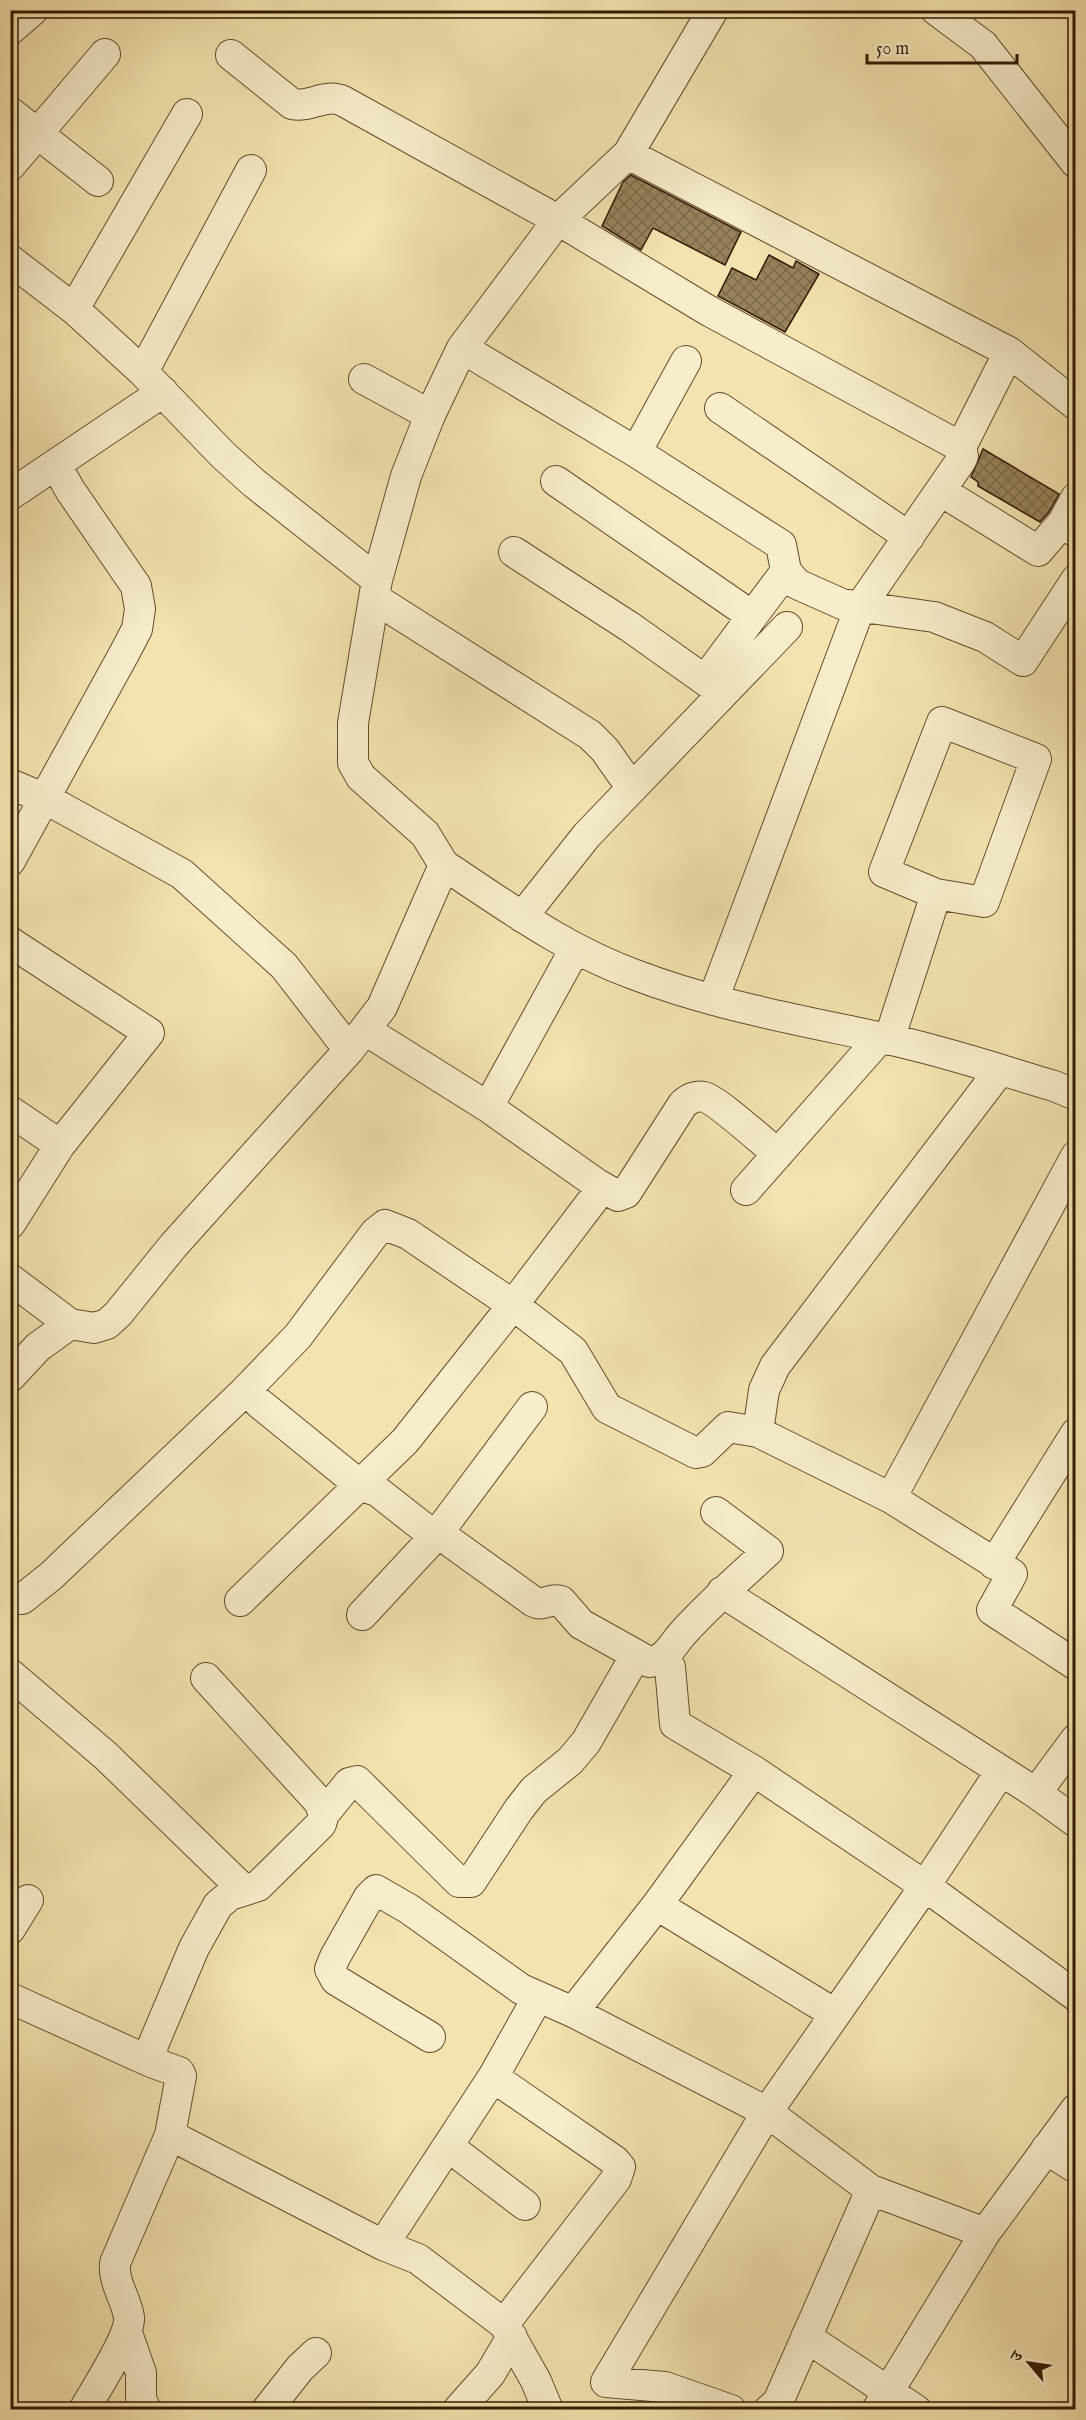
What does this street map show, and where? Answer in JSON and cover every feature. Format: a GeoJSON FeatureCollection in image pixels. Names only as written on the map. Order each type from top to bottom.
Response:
{"type":"FeatureCollection","features":[{"type":"Feature","properties":{"kind":"street"},"geometry":{"type":"LineString","coordinates":[[10,30],[33,10]]}},
{"type":"Feature","properties":{"kind":"street"},"geometry":{"type":"LineString","coordinates":[[712,10],[628,154],[558,220],[462,348],[430,415],[406,476],[375,589],[353,723],[353,763],[361,777],[425,834],[444,865],[575,949],[632,974],[713,1000],[885,1039],[1000,1070],[1076,1095]]}},
{"type":"Feature","properties":{"kind":"street"},"geometry":{"type":"LineString","coordinates":[[936,10],[967,21],[983,45],[1076,163]]}},
{"type":"Feature","properties":{"kind":"street"},"geometry":{"type":"LineString","coordinates":[[10,166],[105,54]]}},
{"type":"Feature","properties":{"kind":"street"},"geometry":{"type":"LineString","coordinates":[[231,56],[292,104],[302,106],[326,98],[343,101],[558,220],[708,311],[961,447]]}},
{"type":"Feature","properties":{"kind":"street"},"geometry":{"type":"LineString","coordinates":[[10,111],[98,181]]}},
{"type":"Feature","properties":{"kind":"street"},"geometry":{"type":"LineString","coordinates":[[74,309],[187,114]]}},
{"type":"Feature","properties":{"kind":"street"},"geometry":{"type":"LineString","coordinates":[[628,154],[1010,352],[1076,405]]}},
{"type":"Feature","properties":{"kind":"street"},"geometry":{"type":"LineString","coordinates":[[10,495],[56,465],[153,382],[250,170]]}},
{"type":"Feature","properties":{"kind":"street"},"geometry":{"type":"LineString","coordinates":[[10,260],[74,309],[153,382],[223,455],[375,589],[590,735],[631,787]]}},
{"type":"Feature","properties":{"kind":"street"},"geometry":{"type":"LineString","coordinates":[[462,348],[636,452],[781,545],[786,571],[797,584],[842,604],[934,617],[985,637],[1023,661],[1076,580]]}},
{"type":"Feature","properties":{"kind":"street"},"geometry":{"type":"LineString","coordinates":[[713,1000],[860,607],[960,462],[963,456],[961,447],[1010,352]]}},
{"type":"Feature","properties":{"kind":"street"},"geometry":{"type":"LineString","coordinates":[[636,452],[686,361]]}},
{"type":"Feature","properties":{"kind":"street"},"geometry":{"type":"LineString","coordinates":[[364,379],[430,415]]}},
{"type":"Feature","properties":{"kind":"street"},"geometry":{"type":"LineString","coordinates":[[720,408],[909,537]]}},
{"type":"Feature","properties":{"kind":"street"},"geometry":{"type":"LineString","coordinates":[[10,861],[125,652],[136,629],[141,609],[136,586],[70,490],[56,465]]}},
{"type":"Feature","properties":{"kind":"street"},"geometry":{"type":"LineString","coordinates":[[556,481],[752,616]]}},
{"type":"Feature","properties":{"kind":"street"},"geometry":{"type":"LineString","coordinates":[[941,491],[1038,551],[1071,518]]}},
{"type":"Feature","properties":{"kind":"street"},"geometry":{"type":"LineString","coordinates":[[514,552],[630,627],[714,686]]}},
{"type":"Feature","properties":{"kind":"street"},"geometry":{"type":"LineString","coordinates":[[522,917],[587,835],[631,787],[714,686],[752,616],[786,571]]}},
{"type":"Feature","properties":{"kind":"street"},"geometry":{"type":"LineString","coordinates":[[714,686],[787,627]]}},
{"type":"Feature","properties":{"kind":"street"},"geometry":{"type":"LineString","coordinates":[[942,722],[1036,759],[984,902],[936,894],[884,872],[942,722]]}},
{"type":"Feature","properties":{"kind":"street"},"geometry":{"type":"LineString","coordinates":[[10,784],[46,799],[182,874],[284,966],[357,1040],[488,1107],[602,1188],[618,1196],[626,1192],[682,1104],[692,1097],[704,1097],[716,1104],[778,1154]]}},
{"type":"Feature","properties":{"kind":"street"},"geometry":{"type":"LineString","coordinates":[[10,1280],[70,1324],[94,1328],[106,1324],[118,1314],[173,1246],[357,1040],[382,1008],[444,865]]}},
{"type":"Feature","properties":{"kind":"street"},"geometry":{"type":"LineString","coordinates":[[746,1190],[885,1039],[936,894]]}},
{"type":"Feature","properties":{"kind":"street"},"geometry":{"type":"LineString","coordinates":[[10,942],[149,1034],[60,1145],[10,1224]]}},
{"type":"Feature","properties":{"kind":"street"},"geometry":{"type":"LineString","coordinates":[[488,1107],[575,949]]}},
{"type":"Feature","properties":{"kind":"street"},"geometry":{"type":"LineString","coordinates":[[758,1432],[764,1390],[775,1366],[1000,1070]]}},
{"type":"Feature","properties":{"kind":"street"},"geometry":{"type":"LineString","coordinates":[[10,1111],[60,1145]]}},
{"type":"Feature","properties":{"kind":"street"},"geometry":{"type":"LineString","coordinates":[[891,1498],[1076,1156]]}},
{"type":"Feature","properties":{"kind":"street"},"geometry":{"type":"LineString","coordinates":[[240,1601],[405,1441],[602,1188]]}},
{"type":"Feature","properties":{"kind":"street"},"geometry":{"type":"LineString","coordinates":[[14,1599],[51,1576],[244,1392],[298,1336],[375,1233],[386,1225],[408,1234],[513,1305],[573,1351],[607,1408],[696,1453],[702,1452],[728,1426],[758,1432],[891,1498],[1012,1574],[992,1610],[1076,1665]]}},
{"type":"Feature","properties":{"kind":"street"},"geometry":{"type":"LineString","coordinates":[[10,1377],[38,1347],[70,1324]]}},
{"type":"Feature","properties":{"kind":"street"},"geometry":{"type":"LineString","coordinates":[[259,1403],[361,1486],[377,1491],[428,1531],[438,1533],[534,1602],[542,1604],[556,1599],[561,1601],[581,1624],[649,1662],[656,1662],[662,1658],[682,1633],[722,1592],[768,1551],[716,1512]]}},
{"type":"Feature","properties":{"kind":"street"},"geometry":{"type":"LineString","coordinates":[[362,1615],[438,1533],[532,1407]]}},
{"type":"Feature","properties":{"kind":"street"},"geometry":{"type":"LineString","coordinates":[[994,1564],[1076,1433]]}},
{"type":"Feature","properties":{"kind":"street"},"geometry":{"type":"LineString","coordinates":[[722,1592],[1036,1793],[1076,1822]]}},
{"type":"Feature","properties":{"kind":"street"},"geometry":{"type":"LineString","coordinates":[[151,2062],[153,2045],[201,1932],[222,1900],[258,1886],[321,1824],[324,1814],[349,1783],[357,1781],[459,1881],[471,1882],[534,1790],[570,1761],[586,1742],[636,1655]]}},
{"type":"Feature","properties":{"kind":"street"},"geometry":{"type":"LineString","coordinates":[[670,1667],[675,1724],[754,1772],[925,1886],[1076,1996]]}},
{"type":"Feature","properties":{"kind":"street"},"geometry":{"type":"LineString","coordinates":[[10,1674],[106,1756],[244,1890]]}},
{"type":"Feature","properties":{"kind":"street"},"geometry":{"type":"LineString","coordinates":[[206,1678],[319,1802],[324,1814]]}},
{"type":"Feature","properties":{"kind":"street"},"geometry":{"type":"LineString","coordinates":[[1036,1793],[1076,1739]]}},
{"type":"Feature","properties":{"kind":"street"},"geometry":{"type":"LineString","coordinates":[[731,2409],[709,2404],[665,2387],[606,2382],[767,2112],[925,1886],[1001,1771]]}},
{"type":"Feature","properties":{"kind":"street"},"geometry":{"type":"LineString","coordinates":[[573,2012],[657,1905],[754,1772]]}},
{"type":"Feature","properties":{"kind":"street"},"geometry":{"type":"LineString","coordinates":[[430,2037],[336,1980],[330,1969],[369,1897],[376,1890],[409,1909],[521,1989],[573,2012],[767,2112],[871,2190],[985,2233]]}},
{"type":"Feature","properties":{"kind":"street"},"geometry":{"type":"LineString","coordinates":[[10,1929],[28,1900]]}},
{"type":"Feature","properties":{"kind":"street"},"geometry":{"type":"LineString","coordinates":[[657,1905],[835,2014]]}},
{"type":"Feature","properties":{"kind":"street"},"geometry":{"type":"LineString","coordinates":[[383,2245],[493,2077],[538,1997]]}},
{"type":"Feature","properties":{"kind":"street"},"geometry":{"type":"LineString","coordinates":[[10,1998],[151,2062],[179,2072],[181,2076],[170,2135],[115,2263],[114,2274],[129,2315],[127,2333],[84,2409]]}},
{"type":"Feature","properties":{"kind":"street"},"geometry":{"type":"LineString","coordinates":[[458,2409],[490,2374],[508,2330],[616,2179],[620,2167],[615,2161],[493,2077]]}},
{"type":"Feature","properties":{"kind":"street"},"geometry":{"type":"LineString","coordinates":[[806,2337],[899,2405],[985,2233],[1076,2109]]}},
{"type":"Feature","properties":{"kind":"street"},"geometry":{"type":"LineString","coordinates":[[170,2135],[383,2245],[418,2259],[508,2330],[548,2409]]}},
{"type":"Feature","properties":{"kind":"street"},"geometry":{"type":"LineString","coordinates":[[448,2147],[525,2205]]}},
{"type":"Feature","properties":{"kind":"street"},"geometry":{"type":"LineString","coordinates":[[1046,2149],[1076,2168]]}},
{"type":"Feature","properties":{"kind":"street"},"geometry":{"type":"LineString","coordinates":[[769,2409],[778,2402],[871,2190]]}},
{"type":"Feature","properties":{"kind":"street"},"geometry":{"type":"LineString","coordinates":[[127,2333],[141,2373],[141,2399],[146,2409]]}},
{"type":"Feature","properties":{"kind":"street"},"geometry":{"type":"LineString","coordinates":[[267,2409],[300,2368],[316,2353]]}},
{"type":"Feature","properties":{"kind":"building"},"geometry":{"type":"Polygon","coordinates":[[[631,175],[741,232],[725,265],[653,228],[641,250],[602,226],[623,182],[631,175]]]}},
{"type":"Feature","properties":{"kind":"building"},"geometry":{"type":"Polygon","coordinates":[[[769,255],[793,268],[796,261],[819,274],[785,332],[718,296],[732,268],[756,280],[769,255]]]}},
{"type":"Feature","properties":{"kind":"building"},"geometry":{"type":"Polygon","coordinates":[[[983,449],[1059,494],[1049,512],[1040,522],[978,486],[978,482],[971,477],[983,449]]]}}]}
